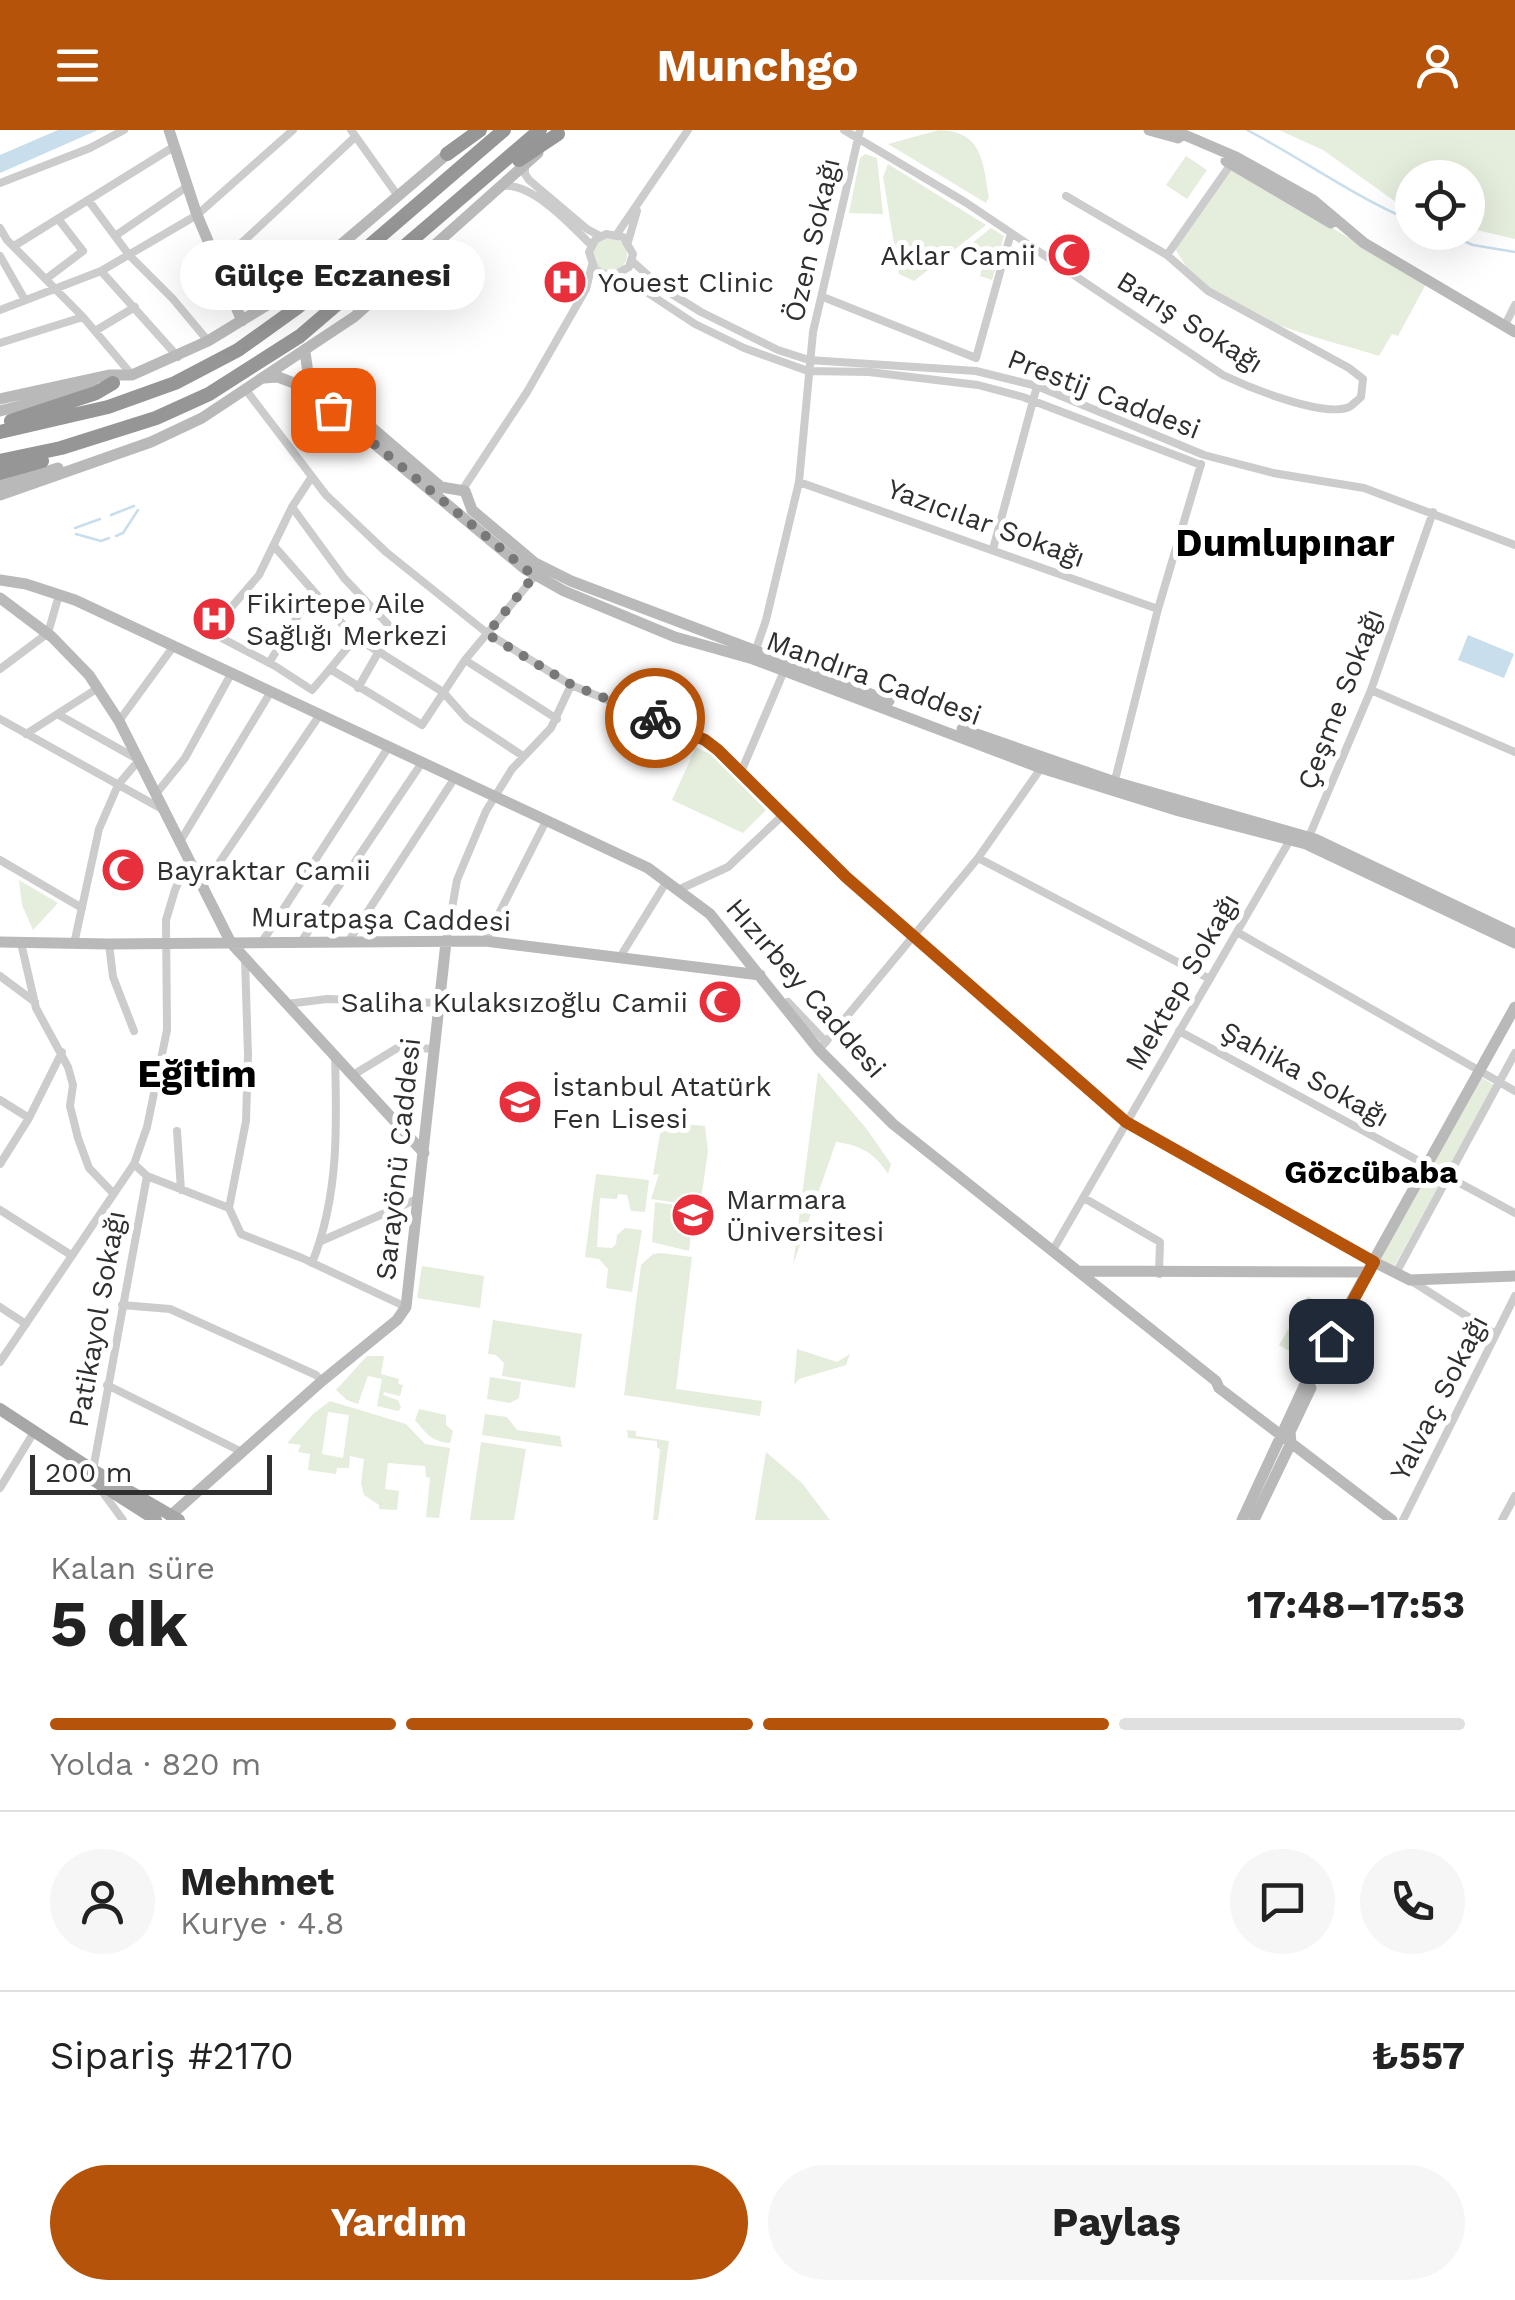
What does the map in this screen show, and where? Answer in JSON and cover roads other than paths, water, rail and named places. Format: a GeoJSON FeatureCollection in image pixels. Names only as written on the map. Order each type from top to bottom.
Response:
{"type":"FeatureCollection","features":[{"type":"Feature","properties":{"kind":"highway"},"geometry":{"type":"LineString","coordinates":[[447,154],[477,130]]}},
{"type":"Feature","properties":{"kind":"highway"},"geometry":{"type":"LineString","coordinates":[[0,432],[108,407],[175,382],[238,350],[298,307],[504,130]]}},
{"type":"Feature","properties":{"kind":"highway"},"geometry":{"type":"LineString","coordinates":[[300,336],[540,130]]}},
{"type":"Feature","properties":{"kind":"highway"},"geometry":{"type":"LineString","coordinates":[[0,473],[66,454],[209,394],[366,291],[515,162],[561,132]]}},
{"type":"Feature","properties":{"kind":"highway"},"geometry":{"type":"LineString","coordinates":[[0,424],[96,393],[113,382]]}},
{"type":"Feature","properties":{"kind":"highway"},"geometry":{"type":"LineString","coordinates":[[0,462],[61,448],[156,418]]}},
{"type":"Feature","properties":{"kind":"main road"},"geometry":{"type":"LineString","coordinates":[[0,1409],[156,1520]]}},
{"type":"Feature","properties":{"kind":"main road"},"geometry":{"type":"LineString","coordinates":[[0,1418],[32,1435]]}},
{"type":"Feature","properties":{"kind":"main road"},"geometry":{"type":"LineString","coordinates":[[92,1475],[132,1492],[174,1518]]}},
{"type":"Feature","properties":{"kind":"main road"},"geometry":{"type":"LineString","coordinates":[[132,1492],[136,1507]]}},
{"type":"Feature","properties":{"kind":"street"},"geometry":{"type":"LineString","coordinates":[[0,182],[90,148],[124,130]]}},
{"type":"Feature","properties":{"kind":"street"},"geometry":{"type":"LineString","coordinates":[[169,130],[197,215],[242,321]]}},
{"type":"Feature","properties":{"kind":"street"},"geometry":{"type":"LineString","coordinates":[[0,310],[101,271],[197,215],[293,130]]}},
{"type":"Feature","properties":{"kind":"street"},"geometry":{"type":"LineString","coordinates":[[617,234],[688,130]]}},
{"type":"Feature","properties":{"kind":"street","name":"Barış Sokağı"},"geometry":{"type":"LineString","coordinates":[[844,130],[859,134],[1011,232],[1223,376],[1265,394],[1332,410],[1349,408],[1362,397],[1363,379],[1348,368],[1208,291],[1167,255]]}},
{"type":"Feature","properties":{"kind":"street"},"geometry":{"type":"LineString","coordinates":[[1149,130],[1234,161]]}},
{"type":"Feature","properties":{"kind":"street"},"geometry":{"type":"LineString","coordinates":[[1173,130],[1312,200],[1364,243],[1510,329],[1515,305]]}},
{"type":"Feature","properties":{"kind":"street"},"geometry":{"type":"LineString","coordinates":[[0,495],[122,453],[202,418],[305,352],[354,316],[561,132]]}},
{"type":"Feature","properties":{"kind":"street"},"geometry":{"type":"LineString","coordinates":[[217,266],[353,134],[398,196]]}},
{"type":"Feature","properties":{"kind":"street","name":"Özen Sokağı"},"geometry":{"type":"LineString","coordinates":[[754,654],[799,482],[812,332],[859,134]]}},
{"type":"Feature","properties":{"kind":"street"},"geometry":{"type":"LineString","coordinates":[[7,244],[59,220],[174,146]]}},
{"type":"Feature","properties":{"kind":"street"},"geometry":{"type":"LineString","coordinates":[[0,412],[113,382],[208,342],[278,299],[447,154]]}},
{"type":"Feature","properties":{"kind":"street"},"geometry":{"type":"LineString","coordinates":[[1066,196],[1167,255],[1234,161]]}},
{"type":"Feature","properties":{"kind":"street"},"geometry":{"type":"LineString","coordinates":[[525,165],[529,180],[587,230],[600,236],[617,234],[628,242]]}},
{"type":"Feature","properties":{"kind":"street"},"geometry":{"type":"LineString","coordinates":[[502,186],[513,184],[531,192],[591,246],[592,264],[586,289]]}},
{"type":"Feature","properties":{"kind":"street"},"geometry":{"type":"LineString","coordinates":[[115,236],[188,186]]}},
{"type":"Feature","properties":{"kind":"street"},"geometry":{"type":"LineString","coordinates":[[89,200],[129,255],[174,299],[208,342]]}},
{"type":"Feature","properties":{"kind":"street"},"geometry":{"type":"LineString","coordinates":[[613,276],[625,272],[632,261],[628,242],[638,207]]}},
{"type":"Feature","properties":{"kind":"street"},"geometry":{"type":"LineString","coordinates":[[46,279],[83,252],[59,220]]}},
{"type":"Feature","properties":{"kind":"street"},"geometry":{"type":"LineString","coordinates":[[0,228],[7,244],[83,317],[132,375]]}},
{"type":"Feature","properties":{"kind":"street"},"geometry":{"type":"LineString","coordinates":[[976,371],[976,358],[1011,232]]}},
{"type":"Feature","properties":{"kind":"street"},"geometry":{"type":"LineString","coordinates":[[591,246],[600,236]]}},
{"type":"Feature","properties":{"kind":"street"},"geometry":{"type":"LineString","coordinates":[[0,256],[24,300]]}},
{"type":"Feature","properties":{"kind":"street","name":"Prestij Caddesi"},"geometry":{"type":"LineString","coordinates":[[632,261],[662,288],[701,312],[778,350],[809,360],[976,371],[1036,386],[1202,460]]}},
{"type":"Feature","properties":{"kind":"street"},"geometry":{"type":"LineString","coordinates":[[461,492],[446,496],[451,508],[463,508],[461,492],[527,392],[586,289],[600,274],[592,264]]}},
{"type":"Feature","properties":{"kind":"street"},"geometry":{"type":"LineString","coordinates":[[101,271],[178,357]]}},
{"type":"Feature","properties":{"kind":"street","name":"Prestij Caddesi"},"geometry":{"type":"LineString","coordinates":[[600,274],[642,288],[695,324],[744,348],[808,371],[868,372],[978,385],[1033,400],[1202,460],[1364,488],[1515,544]]}},
{"type":"Feature","properties":{"kind":"street"},"geometry":{"type":"LineString","coordinates":[[823,297],[976,358]]}},
{"type":"Feature","properties":{"kind":"street"},"geometry":{"type":"LineString","coordinates":[[95,332],[135,307]]}},
{"type":"Feature","properties":{"kind":"street"},"geometry":{"type":"LineString","coordinates":[[0,342],[83,317]]}},
{"type":"Feature","properties":{"kind":"street","name":"Mandıra Caddesi"},"geometry":{"type":"LineString","coordinates":[[305,352],[308,373],[441,487],[461,492],[472,510],[547,569],[754,654],[1114,786],[1290,840],[1307,840],[1515,942]]}},
{"type":"Feature","properties":{"kind":"street"},"geometry":{"type":"LineString","coordinates":[[0,384],[3,398],[108,375],[132,375]]}},
{"type":"Feature","properties":{"kind":"street","name":"Mandıra Caddesi"},"geometry":{"type":"LineString","coordinates":[[264,378],[292,380],[306,388],[534,576],[676,637],[754,654],[784,671],[1041,768],[1307,840],[1515,934]]}},
{"type":"Feature","properties":{"kind":"street"},"geometry":{"type":"LineString","coordinates":[[992,548],[1036,386]]}},
{"type":"Feature","properties":{"kind":"street"},"geometry":{"type":"LineString","coordinates":[[246,390],[311,478],[386,552],[487,634],[572,685],[705,740],[846,877],[1126,1122],[1369,1270]]}},
{"type":"Feature","properties":{"kind":"street"},"geometry":{"type":"LineString","coordinates":[[0,486],[122,453]]}},
{"type":"Feature","properties":{"kind":"street"},"geometry":{"type":"LineString","coordinates":[[1114,786],[1158,610],[1202,460]]}},
{"type":"Feature","properties":{"kind":"street"},"geometry":{"type":"LineString","coordinates":[[311,478],[292,507],[260,574],[210,632],[312,690],[356,637]]}},
{"type":"Feature","properties":{"kind":"street","name":"Yazıcılar Sokağı"},"geometry":{"type":"LineString","coordinates":[[799,482],[1158,610]]}},
{"type":"Feature","properties":{"kind":"street"},"geometry":{"type":"LineString","coordinates":[[292,507],[344,578],[396,633],[379,651],[358,688]]}},
{"type":"Feature","properties":{"kind":"street","name":"Çeşme Sokağı"},"geometry":{"type":"LineString","coordinates":[[1307,840],[1371,690],[1432,512]]}},
{"type":"Feature","properties":{"kind":"street"},"geometry":{"type":"LineString","coordinates":[[274,546],[312,593],[356,637],[443,692],[467,719],[523,756]]}},
{"type":"Feature","properties":{"kind":"street"},"geometry":{"type":"LineString","coordinates":[[330,669],[422,725],[465,660],[534,576]]}},
{"type":"Feature","properties":{"kind":"street","name":"Hızırbey Caddesi"},"geometry":{"type":"LineString","coordinates":[[0,580],[59,595],[648,868],[710,914],[780,1008]]}},
{"type":"Feature","properties":{"kind":"street"},"geometry":{"type":"LineString","coordinates":[[268,663],[312,593]]}},
{"type":"Feature","properties":{"kind":"street"},"geometry":{"type":"LineString","coordinates":[[0,669],[48,633],[59,595]]}},
{"type":"Feature","properties":{"kind":"street"},"geometry":{"type":"LineString","coordinates":[[0,598],[48,633],[90,675],[120,721],[231,942],[424,1153]]}},
{"type":"Feature","properties":{"kind":"street"},"geometry":{"type":"LineString","coordinates":[[120,721],[173,648]]}},
{"type":"Feature","properties":{"kind":"street"},"geometry":{"type":"LineString","coordinates":[[465,660],[556,719]]}},
{"type":"Feature","properties":{"kind":"street"},"geometry":{"type":"LineString","coordinates":[[741,772],[784,671]]}},
{"type":"Feature","properties":{"kind":"street"},"geometry":{"type":"LineString","coordinates":[[155,795],[185,758],[230,674]]}},
{"type":"Feature","properties":{"kind":"street"},"geometry":{"type":"LineString","coordinates":[[446,942],[457,880],[494,798],[512,769],[556,719],[572,685]]}},
{"type":"Feature","properties":{"kind":"street"},"geometry":{"type":"LineString","coordinates":[[26,734],[98,688]]}},
{"type":"Feature","properties":{"kind":"street"},"geometry":{"type":"LineString","coordinates":[[1371,690],[1515,752]]}},
{"type":"Feature","properties":{"kind":"street"},"geometry":{"type":"LineString","coordinates":[[181,840],[270,693]]}},
{"type":"Feature","properties":{"kind":"street"},"geometry":{"type":"LineString","coordinates":[[60,715],[139,760]]}},
{"type":"Feature","properties":{"kind":"street"},"geometry":{"type":"LineString","coordinates":[[202,888],[319,716]]}},
{"type":"Feature","properties":{"kind":"street"},"geometry":{"type":"LineString","coordinates":[[0,720],[164,810]]}},
{"type":"Feature","properties":{"kind":"street"},"geometry":{"type":"LineString","coordinates":[[262,942],[388,748]]}},
{"type":"Feature","properties":{"kind":"street"},"geometry":{"type":"LineString","coordinates":[[74,944],[99,829],[118,785],[139,760]]}},
{"type":"Feature","properties":{"kind":"street"},"geometry":{"type":"LineString","coordinates":[[301,942],[421,764]]}},
{"type":"Feature","properties":{"kind":"street"},"geometry":{"type":"LineString","coordinates":[[822,1046],[978,858],[1041,768]]}},
{"type":"Feature","properties":{"kind":"street"},"geometry":{"type":"LineString","coordinates":[[348,942],[454,779]]}},
{"type":"Feature","properties":{"kind":"street"},"geometry":{"type":"LineString","coordinates":[[680,890],[728,867],[783,814]]}},
{"type":"Feature","properties":{"kind":"street"},"geometry":{"type":"LineString","coordinates":[[485,941],[546,822]]}},
{"type":"Feature","properties":{"kind":"street","name":"Mektep Sokağı"},"geometry":{"type":"LineString","coordinates":[[1053,1250],[1290,840]]}},
{"type":"Feature","properties":{"kind":"street"},"geometry":{"type":"LineString","coordinates":[[0,1362],[134,1164],[147,1127],[166,1030],[170,905],[190,858]]}},
{"type":"Feature","properties":{"kind":"street"},"geometry":{"type":"LineString","coordinates":[[978,858],[1210,978]]}},
{"type":"Feature","properties":{"kind":"street"},"geometry":{"type":"LineString","coordinates":[[0,860],[82,908]]}},
{"type":"Feature","properties":{"kind":"street"},"geometry":{"type":"LineString","coordinates":[[620,956],[668,881]]}},
{"type":"Feature","properties":{"kind":"street"},"geometry":{"type":"LineString","coordinates":[[1238,932],[1515,1092]]}},
{"type":"Feature","properties":{"kind":"street","name":"Muratpaşa Caddesi"},"geometry":{"type":"LineString","coordinates":[[0,942],[485,941],[757,974]]}},
{"type":"Feature","properties":{"kind":"street","name":"Sarayönü Caddesi"},"geometry":{"type":"LineString","coordinates":[[174,1518],[322,1381],[397,1320],[406,1307],[446,942]]}},
{"type":"Feature","properties":{"kind":"street","name":"Patikayol Sokağı"},"geometry":{"type":"LineString","coordinates":[[21,943],[35,1002],[62,1052],[73,1085],[70,1106],[84,1153],[90,1168],[114,1193]]}},
{"type":"Feature","properties":{"kind":"street"},"geometry":{"type":"LineString","coordinates":[[109,944],[113,976],[134,1031]]}},
{"type":"Feature","properties":{"kind":"street"},"geometry":{"type":"LineString","coordinates":[[245,958],[246,1121],[229,1208],[240,1234],[312,1262],[406,1307]]}},
{"type":"Feature","properties":{"kind":"street","name":"Hızırbey Caddesi"},"geometry":{"type":"LineString","coordinates":[[757,974],[893,1124],[1322,1459],[1335,1474]]}},
{"type":"Feature","properties":{"kind":"street"},"geometry":{"type":"LineString","coordinates":[[0,976],[35,1002]]}},
{"type":"Feature","properties":{"kind":"street"},"geometry":{"type":"LineString","coordinates":[[287,1004],[368,999],[440,1004]]}},
{"type":"Feature","properties":{"kind":"street","name":"Hızırbey Caddesi"},"geometry":{"type":"LineString","coordinates":[[788,1002],[822,1046]]}},
{"type":"Feature","properties":{"kind":"street"},"geometry":{"type":"LineString","coordinates":[[1254,1520],[1316,1368],[1515,1006]]}},
{"type":"Feature","properties":{"kind":"street","name":"Şahika Sokağı"},"geometry":{"type":"LineString","coordinates":[[1179,1031],[1515,1212]]}},
{"type":"Feature","properties":{"kind":"street"},"geometry":{"type":"LineString","coordinates":[[353,1074],[399,1047],[435,1049]]}},
{"type":"Feature","properties":{"kind":"street"},"geometry":{"type":"LineString","coordinates":[[0,1164],[29,1118],[62,1052]]}},
{"type":"Feature","properties":{"kind":"street"},"geometry":{"type":"LineString","coordinates":[[1396,1273],[1515,1053]]}},
{"type":"Feature","properties":{"kind":"street"},"geometry":{"type":"LineString","coordinates":[[312,1262],[332,1199],[337,1126],[335,1056]]}},
{"type":"Feature","properties":{"kind":"street"},"geometry":{"type":"LineString","coordinates":[[0,1100],[29,1118]]}},
{"type":"Feature","properties":{"kind":"street"},"geometry":{"type":"LineString","coordinates":[[177,1131],[182,1190]]}},
{"type":"Feature","properties":{"kind":"street"},"geometry":{"type":"LineString","coordinates":[[134,1164],[146,1176],[229,1208]]}},
{"type":"Feature","properties":{"kind":"street","name":"Patikayol Sokağı"},"geometry":{"type":"LineString","coordinates":[[92,1475],[146,1176]]}},
{"type":"Feature","properties":{"kind":"street"},"geometry":{"type":"LineString","coordinates":[[321,1240],[420,1198]]}},
{"type":"Feature","properties":{"kind":"street"},"geometry":{"type":"LineString","coordinates":[[1084,1198],[1160,1242],[1159,1273]]}},
{"type":"Feature","properties":{"kind":"street"},"geometry":{"type":"LineString","coordinates":[[0,1210],[71,1255]]}},
{"type":"Feature","properties":{"kind":"street"},"geometry":{"type":"LineString","coordinates":[[1082,1272],[1396,1273],[1495,1334]]}},
{"type":"Feature","properties":{"kind":"street"},"geometry":{"type":"LineString","coordinates":[[1410,1280],[1515,1276]]}},
{"type":"Feature","properties":{"kind":"street","name":"Yalvaç Sokağı"},"geometry":{"type":"LineString","coordinates":[[1402,1520],[1515,1296]]}},
{"type":"Feature","properties":{"kind":"street"},"geometry":{"type":"LineString","coordinates":[[122,1305],[170,1309],[322,1381]]}},
{"type":"Feature","properties":{"kind":"street"},"geometry":{"type":"LineString","coordinates":[[0,1306],[26,1324]]}},
{"type":"Feature","properties":{"kind":"street"},"geometry":{"type":"LineString","coordinates":[[107,1385],[244,1453]]}},
{"type":"Feature","properties":{"kind":"street"},"geometry":{"type":"LineString","coordinates":[[0,1488],[32,1435]]}},
{"type":"Feature","properties":{"kind":"street"},"geometry":{"type":"LineString","coordinates":[[1242,1520],[1287,1435]]}},
{"type":"Feature","properties":{"kind":"street","name":"Hızırbey Caddesi"},"geometry":{"type":"LineString","coordinates":[[1287,1435],[1318,1464],[1392,1520]]}},
{"type":"Feature","properties":{"kind":"street"},"geometry":{"type":"LineString","coordinates":[[92,1475],[126,1520],[136,1507]]}},
{"type":"Feature","properties":{"kind":"street"},"geometry":{"type":"LineString","coordinates":[[1502,1520],[1515,1496]]}},
{"type":"Feature","properties":{"kind":"water"},"geometry":{"type":"Polygon","coordinates":[[[58,130],[98,130],[0,173],[0,155],[58,130]]]}},
{"type":"Feature","properties":{"kind":"water"},"geometry":{"type":"Polygon","coordinates":[[[1468,635],[1514,654],[1504,678],[1458,660],[1468,635]]]}},
{"type":"Feature","properties":{"kind":"waterway"},"geometry":{"type":"LineString","coordinates":[[1247,130],[1395,213]]}},
{"type":"Feature","properties":{"kind":"waterway"},"geometry":{"type":"LineString","coordinates":[[1485,247],[1515,252]]}},
{"type":"Feature","properties":{"kind":"waterway"},"geometry":{"type":"LineString","coordinates":[[111,515],[134,506]]}},
{"type":"Feature","properties":{"kind":"waterway"},"geometry":{"type":"LineString","coordinates":[[116,536],[123,533],[138,510]]}},
{"type":"Feature","properties":{"kind":"waterway"},"geometry":{"type":"LineString","coordinates":[[75,528],[100,519]]}},
{"type":"Feature","properties":{"kind":"waterway"},"geometry":{"type":"LineString","coordinates":[[76,534],[101,541],[109,538]]}},
{"type":"Feature","properties":{"kind":"place","name":"Aklar Camii"},"geometry":{"type":"Point","coordinates":[1069,255]}},
{"type":"Feature","properties":{"kind":"place","name":"Youest Clinic"},"geometry":{"type":"Point","coordinates":[565,282]}},
{"type":"Feature","properties":{"kind":"place","name":"Gülçe Eczanesi"},"geometry":{"type":"Point","coordinates":[333,410]}},
{"type":"Feature","properties":{"kind":"place","name":"Fikirtepe Aile Sağlığı Merkezi"},"geometry":{"type":"Point","coordinates":[214,619]}},
{"type":"Feature","properties":{"kind":"place","name":"Bayraktar Camii"},"geometry":{"type":"Point","coordinates":[123,870]}},
{"type":"Feature","properties":{"kind":"place","name":"Saliha Kulaksızoğlu Camii"},"geometry":{"type":"Point","coordinates":[720,1002]}},
{"type":"Feature","properties":{"kind":"place","name":"İstanbul Atatürk Fen Lisesi"},"geometry":{"type":"Point","coordinates":[520,1102]}},
{"type":"Feature","properties":{"kind":"place","name":"Marmara Üniversitesi"},"geometry":{"type":"Point","coordinates":[693,1215]}},
{"type":"Feature","properties":{"kind":"district","name":"Dumlupınar"},"geometry":{"type":"Point","coordinates":[1285,543]}},
{"type":"Feature","properties":{"kind":"district","name":"Eğitim"},"geometry":{"type":"Point","coordinates":[197,1074]}},
{"type":"Feature","properties":{"kind":"district","name":"Gözcübaba"},"geometry":{"type":"Point","coordinates":[1371,1172]}}]}
